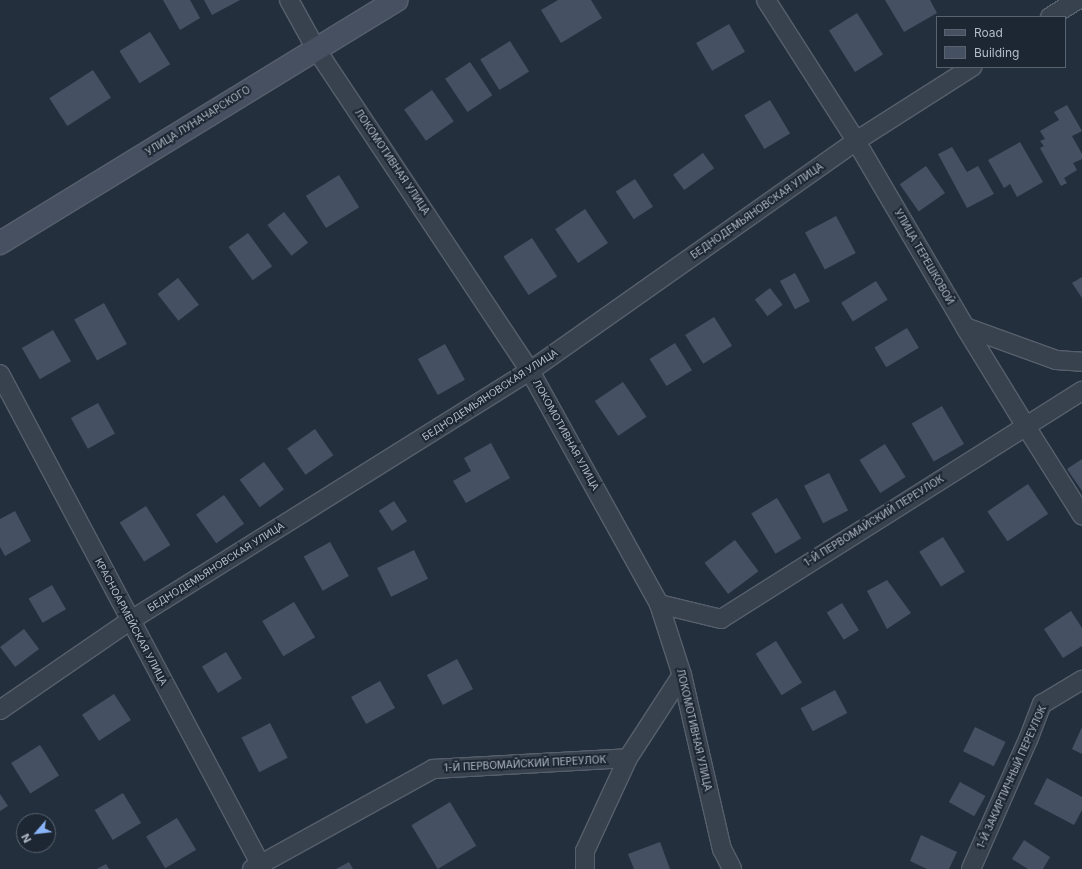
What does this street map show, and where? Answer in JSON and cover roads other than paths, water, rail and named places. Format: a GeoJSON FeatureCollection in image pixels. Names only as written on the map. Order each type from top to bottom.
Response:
{"type":"FeatureCollection","features":[{"type":"Feature","properties":{"kind":"main road","name":"УЛИЦА ЛУНАЧАРСКОГО"},"geometry":{"type":"LineString","coordinates":[[0,243],[396,0]]}},
{"type":"Feature","properties":{"kind":"street","name":"ЛОКОМОТИВНАЯ УЛИЦА"},"geometry":{"type":"LineString","coordinates":[[289,0],[316,49],[530,371],[659,604],[682,676],[722,849],[732,869]]}},
{"type":"Feature","properties":{"kind":"street","name":"УЛИЦА ТЕРЕШКОВОЙ"},"geometry":{"type":"LineString","coordinates":[[766,0],[856,141],[965,326],[1082,515]]}},
{"type":"Feature","properties":{"kind":"street"},"geometry":{"type":"LineString","coordinates":[[1052,16],[1076,0]]}},
{"type":"Feature","properties":{"kind":"street","name":"БЕДНОДЕМЬЯНОВСКАЯ УЛИЦА"},"geometry":{"type":"LineString","coordinates":[[0,710],[131,620],[530,371],[856,141],[970,68]]}},
{"type":"Feature","properties":{"kind":"street"},"geometry":{"type":"LineString","coordinates":[[965,326],[1056,360],[1082,362]]}},
{"type":"Feature","properties":{"kind":"street","name":"КРАСНОАРМЕЙСКАЯ УЛИЦА"},"geometry":{"type":"LineString","coordinates":[[0,374],[131,620],[258,867]]}},
{"type":"Feature","properties":{"kind":"street","name":"1-Й ПЕРВОМАЙСКИЙ ПЕРЕУЛОК"},"geometry":{"type":"LineString","coordinates":[[659,604],[720,619],[1025,425],[1082,391]]}},
{"type":"Feature","properties":{"kind":"street"},"geometry":{"type":"LineString","coordinates":[[585,869],[585,851],[628,758],[682,676]]}},
{"type":"Feature","properties":{"kind":"street","name":"1-Й ЗАКИРПИЧНЫЙ ПЕРЕУЛОК"},"geometry":{"type":"LineString","coordinates":[[971,869],[1028,740],[1042,704],[1082,680]]}},
{"type":"Feature","properties":{"kind":"street","name":"1-Й ПЕРВОМАЙСКИЙ ПЕРЕУЛОК"},"geometry":{"type":"LineString","coordinates":[[258,867],[434,769],[628,758]]}}]}
